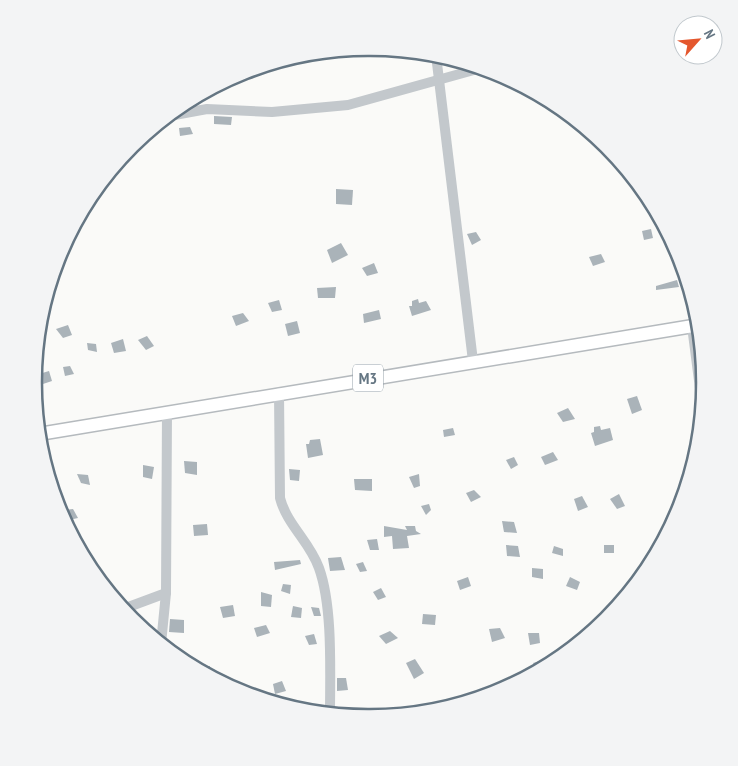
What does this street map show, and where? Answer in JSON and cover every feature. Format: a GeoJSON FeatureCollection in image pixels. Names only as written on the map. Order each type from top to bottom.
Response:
{"type":"FeatureCollection","features":[{"type":"Feature","properties":{"kind":"main road","name":"M3"},"geometry":{"type":"LineString","coordinates":[[46,433],[690,327]]}},
{"type":"Feature","properties":{"kind":"street"},"geometry":{"type":"LineString","coordinates":[[437,64],[473,361]]}},
{"type":"Feature","properties":{"kind":"street"},"geometry":{"type":"LineString","coordinates":[[187,113],[207,109],[272,112],[348,105],[468,72]]}},
{"type":"Feature","properties":{"kind":"street"},"geometry":{"type":"LineString","coordinates":[[279,393],[280,498],[283,512],[315,559],[320,570],[330,639],[330,707]]}},
{"type":"Feature","properties":{"kind":"street"},"geometry":{"type":"LineString","coordinates":[[162,635],[166,593],[167,412]]}},
{"type":"Feature","properties":{"kind":"street"},"geometry":{"type":"LineString","coordinates":[[131,606],[166,593]]}},
{"type":"Feature","properties":{"kind":"building"},"geometry":{"type":"Polygon","coordinates":[[[214,116],[232,117],[231,125],[214,124],[214,116]]]}},
{"type":"Feature","properties":{"kind":"building"},"geometry":{"type":"Polygon","coordinates":[[[190,127],[193,134],[180,136],[179,128],[190,127]]]}},
{"type":"Feature","properties":{"kind":"building"},"geometry":{"type":"Polygon","coordinates":[[[336,189],[353,190],[352,205],[336,204],[336,189]]]}},
{"type":"Feature","properties":{"kind":"building"},"geometry":{"type":"Polygon","coordinates":[[[651,229],[653,238],[644,240],[642,231],[651,229]]]}},
{"type":"Feature","properties":{"kind":"building"},"geometry":{"type":"Polygon","coordinates":[[[476,232],[481,240],[472,245],[467,234],[476,232]]]}},
{"type":"Feature","properties":{"kind":"building"},"geometry":{"type":"Polygon","coordinates":[[[341,243],[348,255],[332,263],[327,250],[341,243]]]}},
{"type":"Feature","properties":{"kind":"building"},"geometry":{"type":"Polygon","coordinates":[[[601,254],[605,262],[593,266],[589,257],[601,254]]]}},
{"type":"Feature","properties":{"kind":"building"},"geometry":{"type":"Polygon","coordinates":[[[374,263],[378,273],[367,276],[362,268],[374,263]]]}},
{"type":"Feature","properties":{"kind":"building"},"geometry":{"type":"Polygon","coordinates":[[[677,280],[679,287],[656,290],[656,286],[677,280]]]}},
{"type":"Feature","properties":{"kind":"building"},"geometry":{"type":"Polygon","coordinates":[[[336,287],[335,298],[318,298],[317,288],[336,287]]]}},
{"type":"Feature","properties":{"kind":"building"},"geometry":{"type":"Polygon","coordinates":[[[418,299],[419,303],[426,301],[431,310],[412,316],[409,306],[412,306],[412,301],[418,299]]]}},
{"type":"Feature","properties":{"kind":"building"},"geometry":{"type":"Polygon","coordinates":[[[279,300],[282,310],[272,312],[268,303],[279,300]]]}},
{"type":"Feature","properties":{"kind":"building"},"geometry":{"type":"Polygon","coordinates":[[[379,310],[381,319],[364,323],[363,314],[379,310]]]}},
{"type":"Feature","properties":{"kind":"building"},"geometry":{"type":"Polygon","coordinates":[[[243,313],[249,321],[236,326],[232,316],[243,313]]]}},
{"type":"Feature","properties":{"kind":"building"},"geometry":{"type":"Polygon","coordinates":[[[297,321],[300,333],[288,336],[285,324],[297,321]]]}},
{"type":"Feature","properties":{"kind":"building"},"geometry":{"type":"Polygon","coordinates":[[[68,325],[72,335],[63,338],[56,329],[68,325]]]}},
{"type":"Feature","properties":{"kind":"building"},"geometry":{"type":"Polygon","coordinates":[[[147,336],[154,346],[146,350],[138,340],[147,336]]]}},
{"type":"Feature","properties":{"kind":"building"},"geometry":{"type":"Polygon","coordinates":[[[123,339],[126,351],[114,353],[111,343],[123,339]]]}},
{"type":"Feature","properties":{"kind":"building"},"geometry":{"type":"Polygon","coordinates":[[[87,343],[96,344],[97,352],[88,350],[87,343]]]}},
{"type":"Feature","properties":{"kind":"building"},"geometry":{"type":"Polygon","coordinates":[[[70,366],[74,374],[65,376],[63,367],[70,366]]]}},
{"type":"Feature","properties":{"kind":"building"},"geometry":{"type":"Polygon","coordinates":[[[49,371],[52,381],[43,384],[42,373],[49,371]]]}},
{"type":"Feature","properties":{"kind":"building"},"geometry":{"type":"Polygon","coordinates":[[[637,396],[642,410],[632,414],[627,399],[637,396]]]}},
{"type":"Feature","properties":{"kind":"building"},"geometry":{"type":"Polygon","coordinates":[[[568,408],[575,419],[563,422],[557,413],[568,408]]]}},
{"type":"Feature","properties":{"kind":"building"},"geometry":{"type":"Polygon","coordinates":[[[600,426],[601,430],[610,428],[613,440],[595,446],[591,433],[594,432],[594,427],[600,426]]]}},
{"type":"Feature","properties":{"kind":"building"},"geometry":{"type":"Polygon","coordinates":[[[453,428],[455,435],[444,437],[443,430],[453,428]]]}},
{"type":"Feature","properties":{"kind":"building"},"geometry":{"type":"Polygon","coordinates":[[[320,439],[323,455],[308,458],[306,444],[309,444],[310,440],[320,439]]]}},
{"type":"Feature","properties":{"kind":"building"},"geometry":{"type":"Polygon","coordinates":[[[553,452],[558,460],[545,465],[541,457],[553,452]]]}},
{"type":"Feature","properties":{"kind":"building"},"geometry":{"type":"Polygon","coordinates":[[[514,457],[518,465],[511,469],[506,460],[514,457]]]}},
{"type":"Feature","properties":{"kind":"building"},"geometry":{"type":"Polygon","coordinates":[[[184,461],[197,462],[197,475],[185,473],[184,461]]]}},
{"type":"Feature","properties":{"kind":"building"},"geometry":{"type":"Polygon","coordinates":[[[143,465],[154,467],[152,479],[143,477],[143,465]]]}},
{"type":"Feature","properties":{"kind":"building"},"geometry":{"type":"Polygon","coordinates":[[[289,469],[300,470],[299,481],[290,480],[289,469]]]}},
{"type":"Feature","properties":{"kind":"building"},"geometry":{"type":"Polygon","coordinates":[[[77,474],[88,475],[90,485],[81,483],[77,474]]]}},
{"type":"Feature","properties":{"kind":"building"},"geometry":{"type":"Polygon","coordinates":[[[419,474],[420,486],[414,488],[409,477],[419,474]]]}},
{"type":"Feature","properties":{"kind":"building"},"geometry":{"type":"Polygon","coordinates":[[[354,479],[372,479],[372,491],[355,490],[354,479]]]}},
{"type":"Feature","properties":{"kind":"building"},"geometry":{"type":"Polygon","coordinates":[[[474,490],[481,497],[471,502],[466,493],[474,490]]]}},
{"type":"Feature","properties":{"kind":"building"},"geometry":{"type":"Polygon","coordinates":[[[619,494],[625,506],[617,509],[610,499],[619,494]]]}},
{"type":"Feature","properties":{"kind":"building"},"geometry":{"type":"Polygon","coordinates":[[[582,496],[588,507],[578,511],[574,499],[582,496]]]}},
{"type":"Feature","properties":{"kind":"building"},"geometry":{"type":"Polygon","coordinates":[[[429,504],[431,510],[426,515],[421,506],[429,504]]]}},
{"type":"Feature","properties":{"kind":"building"},"geometry":{"type":"Polygon","coordinates":[[[73,509],[78,518],[72,519],[68,510],[73,509]]]}},
{"type":"Feature","properties":{"kind":"building"},"geometry":{"type":"Polygon","coordinates":[[[502,521],[514,522],[517,533],[504,532],[502,521]]]}},
{"type":"Feature","properties":{"kind":"building"},"geometry":{"type":"Polygon","coordinates":[[[207,524],[208,535],[194,536],[193,525],[207,524]]]}},
{"type":"Feature","properties":{"kind":"building"},"geometry":{"type":"Polygon","coordinates":[[[384,526],[407,530],[405,526],[415,526],[416,531],[421,534],[407,536],[409,548],[393,549],[392,536],[384,537],[384,526]]]}},
{"type":"Feature","properties":{"kind":"building"},"geometry":{"type":"Polygon","coordinates":[[[377,539],[379,550],[370,550],[367,540],[377,539]]]}},
{"type":"Feature","properties":{"kind":"building"},"geometry":{"type":"Polygon","coordinates":[[[506,545],[518,546],[520,557],[507,556],[506,545]]]}},
{"type":"Feature","properties":{"kind":"building"},"geometry":{"type":"Polygon","coordinates":[[[604,545],[614,545],[614,553],[604,553],[604,545]]]}},
{"type":"Feature","properties":{"kind":"building"},"geometry":{"type":"Polygon","coordinates":[[[554,546],[563,549],[563,556],[552,553],[554,546]]]}},
{"type":"Feature","properties":{"kind":"building"},"geometry":{"type":"Polygon","coordinates":[[[341,557],[345,570],[330,571],[328,558],[341,557]]]}},
{"type":"Feature","properties":{"kind":"building"},"geometry":{"type":"Polygon","coordinates":[[[300,560],[301,564],[275,570],[274,562],[300,560]]]}},
{"type":"Feature","properties":{"kind":"building"},"geometry":{"type":"Polygon","coordinates":[[[363,562],[367,571],[360,572],[356,564],[363,562]]]}},
{"type":"Feature","properties":{"kind":"building"},"geometry":{"type":"Polygon","coordinates":[[[532,568],[543,569],[543,579],[532,577],[532,568]]]}},
{"type":"Feature","properties":{"kind":"building"},"geometry":{"type":"Polygon","coordinates":[[[468,577],[471,586],[460,590],[457,581],[468,577]]]}},
{"type":"Feature","properties":{"kind":"building"},"geometry":{"type":"Polygon","coordinates":[[[570,577],[580,582],[577,590],[566,586],[570,577]]]}},
{"type":"Feature","properties":{"kind":"building"},"geometry":{"type":"Polygon","coordinates":[[[283,584],[291,585],[290,594],[281,591],[283,584]]]}},
{"type":"Feature","properties":{"kind":"building"},"geometry":{"type":"Polygon","coordinates":[[[381,588],[386,597],[378,600],[373,592],[381,588]]]}},
{"type":"Feature","properties":{"kind":"building"},"geometry":{"type":"Polygon","coordinates":[[[261,592],[272,595],[271,607],[261,606],[261,592]]]}},
{"type":"Feature","properties":{"kind":"building"},"geometry":{"type":"Polygon","coordinates":[[[233,605],[235,616],[223,618],[220,607],[233,605]]]}},
{"type":"Feature","properties":{"kind":"building"},"geometry":{"type":"Polygon","coordinates":[[[293,606],[302,608],[301,618],[291,617],[293,606]]]}},
{"type":"Feature","properties":{"kind":"building"},"geometry":{"type":"Polygon","coordinates":[[[311,607],[319,608],[321,616],[314,616],[311,607]]]}},
{"type":"Feature","properties":{"kind":"building"},"geometry":{"type":"Polygon","coordinates":[[[423,614],[436,615],[435,625],[422,624],[423,614]]]}},
{"type":"Feature","properties":{"kind":"building"},"geometry":{"type":"Polygon","coordinates":[[[170,619],[184,620],[184,633],[169,632],[170,619]]]}},
{"type":"Feature","properties":{"kind":"building"},"geometry":{"type":"Polygon","coordinates":[[[266,625],[270,633],[257,637],[254,628],[266,625]]]}},
{"type":"Feature","properties":{"kind":"building"},"geometry":{"type":"Polygon","coordinates":[[[500,628],[505,638],[492,642],[489,629],[500,628]]]}},
{"type":"Feature","properties":{"kind":"building"},"geometry":{"type":"Polygon","coordinates":[[[390,631],[398,638],[386,644],[379,636],[390,631]]]}},
{"type":"Feature","properties":{"kind":"building"},"geometry":{"type":"Polygon","coordinates":[[[528,633],[539,633],[540,643],[530,645],[528,633]]]}},
{"type":"Feature","properties":{"kind":"building"},"geometry":{"type":"Polygon","coordinates":[[[314,634],[317,644],[309,645],[305,636],[314,634]]]}},
{"type":"Feature","properties":{"kind":"building"},"geometry":{"type":"Polygon","coordinates":[[[415,659],[424,673],[414,679],[406,663],[415,659]]]}},
{"type":"Feature","properties":{"kind":"building"},"geometry":{"type":"Polygon","coordinates":[[[337,678],[346,678],[348,690],[337,691],[337,678]]]}},
{"type":"Feature","properties":{"kind":"building"},"geometry":{"type":"Polygon","coordinates":[[[282,681],[286,691],[275,694],[273,684],[282,681]]]}}]}
